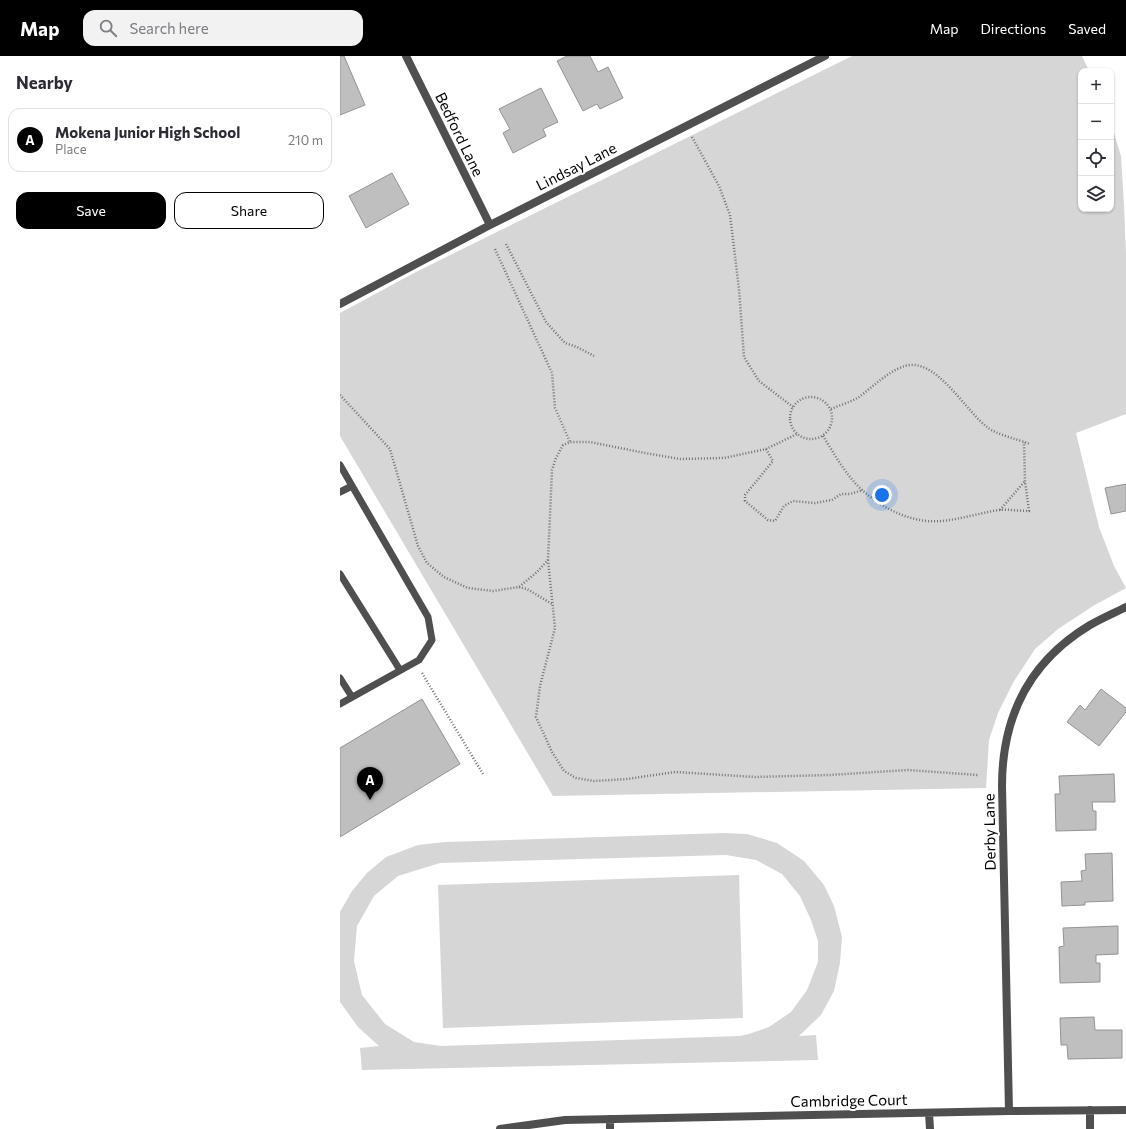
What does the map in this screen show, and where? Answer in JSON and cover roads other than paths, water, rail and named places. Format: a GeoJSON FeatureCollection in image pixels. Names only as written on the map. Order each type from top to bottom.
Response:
{"type":"FeatureCollection","features":[{"type":"Feature","properties":{"kind":"street","name":"Bedford Lane"},"geometry":{"type":"LineString","coordinates":[[406,56],[490,225]]}},
{"type":"Feature","properties":{"kind":"street","name":"Lindsay Lane"},"geometry":{"type":"LineString","coordinates":[[340,304],[490,225],[825,56]]}},
{"type":"Feature","properties":{"kind":"street","name":"Derby Lane"},"geometry":{"type":"LineString","coordinates":[[1009,1111],[1002,786],[1002,760],[1005,741],[1017,705],[1026,688],[1037,670],[1052,653],[1091,624],[1126,607]]}},
{"type":"Feature","properties":{"kind":"street"},"geometry":{"type":"LineString","coordinates":[[1090,1110],[1090,1129]]}},
{"type":"Feature","properties":{"kind":"street","name":"Cambridge Court"},"geometry":{"type":"LineString","coordinates":[[500,1129],[565,1120],[929,1112],[1126,1110]]}},
{"type":"Feature","properties":{"kind":"street"},"geometry":{"type":"LineString","coordinates":[[929,1112],[930,1129]]}},
{"type":"Feature","properties":{"kind":"street"},"geometry":{"type":"LineString","coordinates":[[610,1120],[610,1129]]}},
{"type":"Feature","properties":{"kind":"lane"},"geometry":{"type":"LineString","coordinates":[[340,465],[428,617],[432,640],[419,660],[340,704]]}},
{"type":"Feature","properties":{"kind":"lane"},"geometry":{"type":"LineString","coordinates":[[340,492],[352,486]]}},
{"type":"Feature","properties":{"kind":"lane"},"geometry":{"type":"LineString","coordinates":[[340,574],[400,670]]}},
{"type":"Feature","properties":{"kind":"lane"},"geometry":{"type":"LineString","coordinates":[[340,678],[352,697]]}},
{"type":"Feature","properties":{"kind":"place","name":"Mokena Junior High School"},"geometry":{"type":"Point","coordinates":[370,800]}}]}
